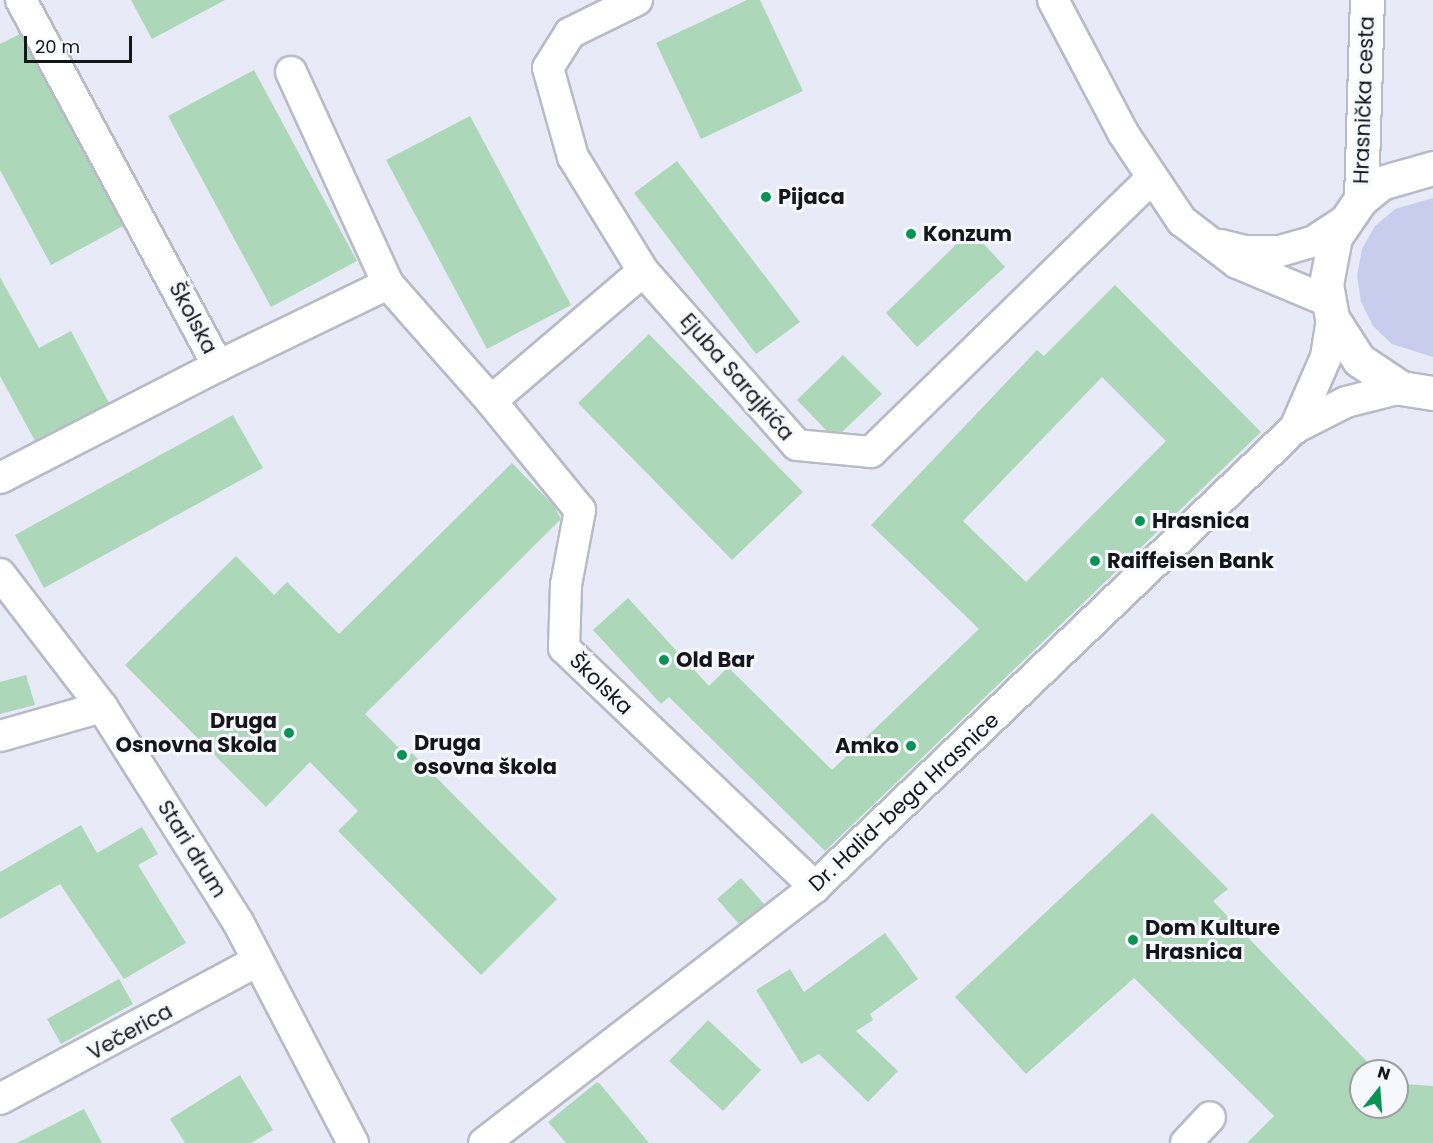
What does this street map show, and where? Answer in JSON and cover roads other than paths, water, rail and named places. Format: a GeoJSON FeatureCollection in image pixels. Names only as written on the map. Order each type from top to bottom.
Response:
{"type":"FeatureCollection","features":[{"type":"Feature","properties":{"kind":"main road","name":"Hrasnička cesta"},"geometry":{"type":"LineString","coordinates":[[1330,309],[1327,268],[1352,211],[1367,0]]}},
{"type":"Feature","properties":{"kind":"main road"},"geometry":{"type":"LineString","coordinates":[[1352,211],[1398,176],[1433,168]]}},
{"type":"Feature","properties":{"kind":"main road"},"geometry":{"type":"LineString","coordinates":[[1330,309],[1359,360],[1420,396]]}},
{"type":"Feature","properties":{"kind":"street","name":"Školska"},"geometry":{"type":"LineString","coordinates":[[21,0],[218,366],[388,284],[490,401],[580,510],[566,585],[564,648],[816,887]]}},
{"type":"Feature","properties":{"kind":"street","name":"Ejuba Sarajkića"},"geometry":{"type":"LineString","coordinates":[[637,0],[570,33],[548,68],[573,157],[643,270],[797,446],[871,452],[1151,178]]}},
{"type":"Feature","properties":{"kind":"street"},"geometry":{"type":"LineString","coordinates":[[1053,0],[1151,178],[1182,221],[1237,263],[1330,309],[1320,375],[1295,428]]}},
{"type":"Feature","properties":{"kind":"street"},"geometry":{"type":"LineString","coordinates":[[291,72],[388,284]]}},
{"type":"Feature","properties":{"kind":"street"},"geometry":{"type":"LineString","coordinates":[[1210,243],[1245,251],[1280,251],[1314,241],[1352,211]]}},
{"type":"Feature","properties":{"kind":"street"},"geometry":{"type":"LineString","coordinates":[[490,401],[643,270]]}},
{"type":"Feature","properties":{"kind":"street"},"geometry":{"type":"LineString","coordinates":[[0,478],[218,366]]}},
{"type":"Feature","properties":{"kind":"street"},"geometry":{"type":"LineString","coordinates":[[1295,428],[1346,402],[1420,396]]}},
{"type":"Feature","properties":{"kind":"street","name":"Dr. Halid-bega Hrasnice"},"geometry":{"type":"LineString","coordinates":[[484,1143],[816,887],[1295,428]]}},
{"type":"Feature","properties":{"kind":"street","name":"Stari drum"},"geometry":{"type":"LineString","coordinates":[[0,574],[102,707],[238,921],[353,1143]]}},
{"type":"Feature","properties":{"kind":"street"},"geometry":{"type":"LineString","coordinates":[[0,736],[102,707]]}},
{"type":"Feature","properties":{"kind":"street","name":"Večerica"},"geometry":{"type":"LineString","coordinates":[[0,1099],[257,961]]}},
{"type":"Feature","properties":{"kind":"street"},"geometry":{"type":"LineString","coordinates":[[1186,1143],[1209,1117]]}},
{"type":"Feature","properties":{"kind":"place","name":"Pijaca"},"geometry":{"type":"Point","coordinates":[766,197]}},
{"type":"Feature","properties":{"kind":"place","name":"Konzum"},"geometry":{"type":"Point","coordinates":[911,234]}},
{"type":"Feature","properties":{"kind":"place","name":"Hrasnica"},"geometry":{"type":"Point","coordinates":[1140,521]}},
{"type":"Feature","properties":{"kind":"place","name":"Raiffeisen Bank"},"geometry":{"type":"Point","coordinates":[1095,561]}},
{"type":"Feature","properties":{"kind":"place","name":"Old Bar"},"geometry":{"type":"Point","coordinates":[664,660]}},
{"type":"Feature","properties":{"kind":"place","name":"Druga Osnovna Skola"},"geometry":{"type":"Point","coordinates":[289,733]}},
{"type":"Feature","properties":{"kind":"place","name":"Amko"},"geometry":{"type":"Point","coordinates":[911,746]}},
{"type":"Feature","properties":{"kind":"place","name":"Druga osovna škola"},"geometry":{"type":"Point","coordinates":[402,755]}},
{"type":"Feature","properties":{"kind":"place","name":"Dom Kulture Hrasnica"},"geometry":{"type":"Point","coordinates":[1133,940]}}]}
